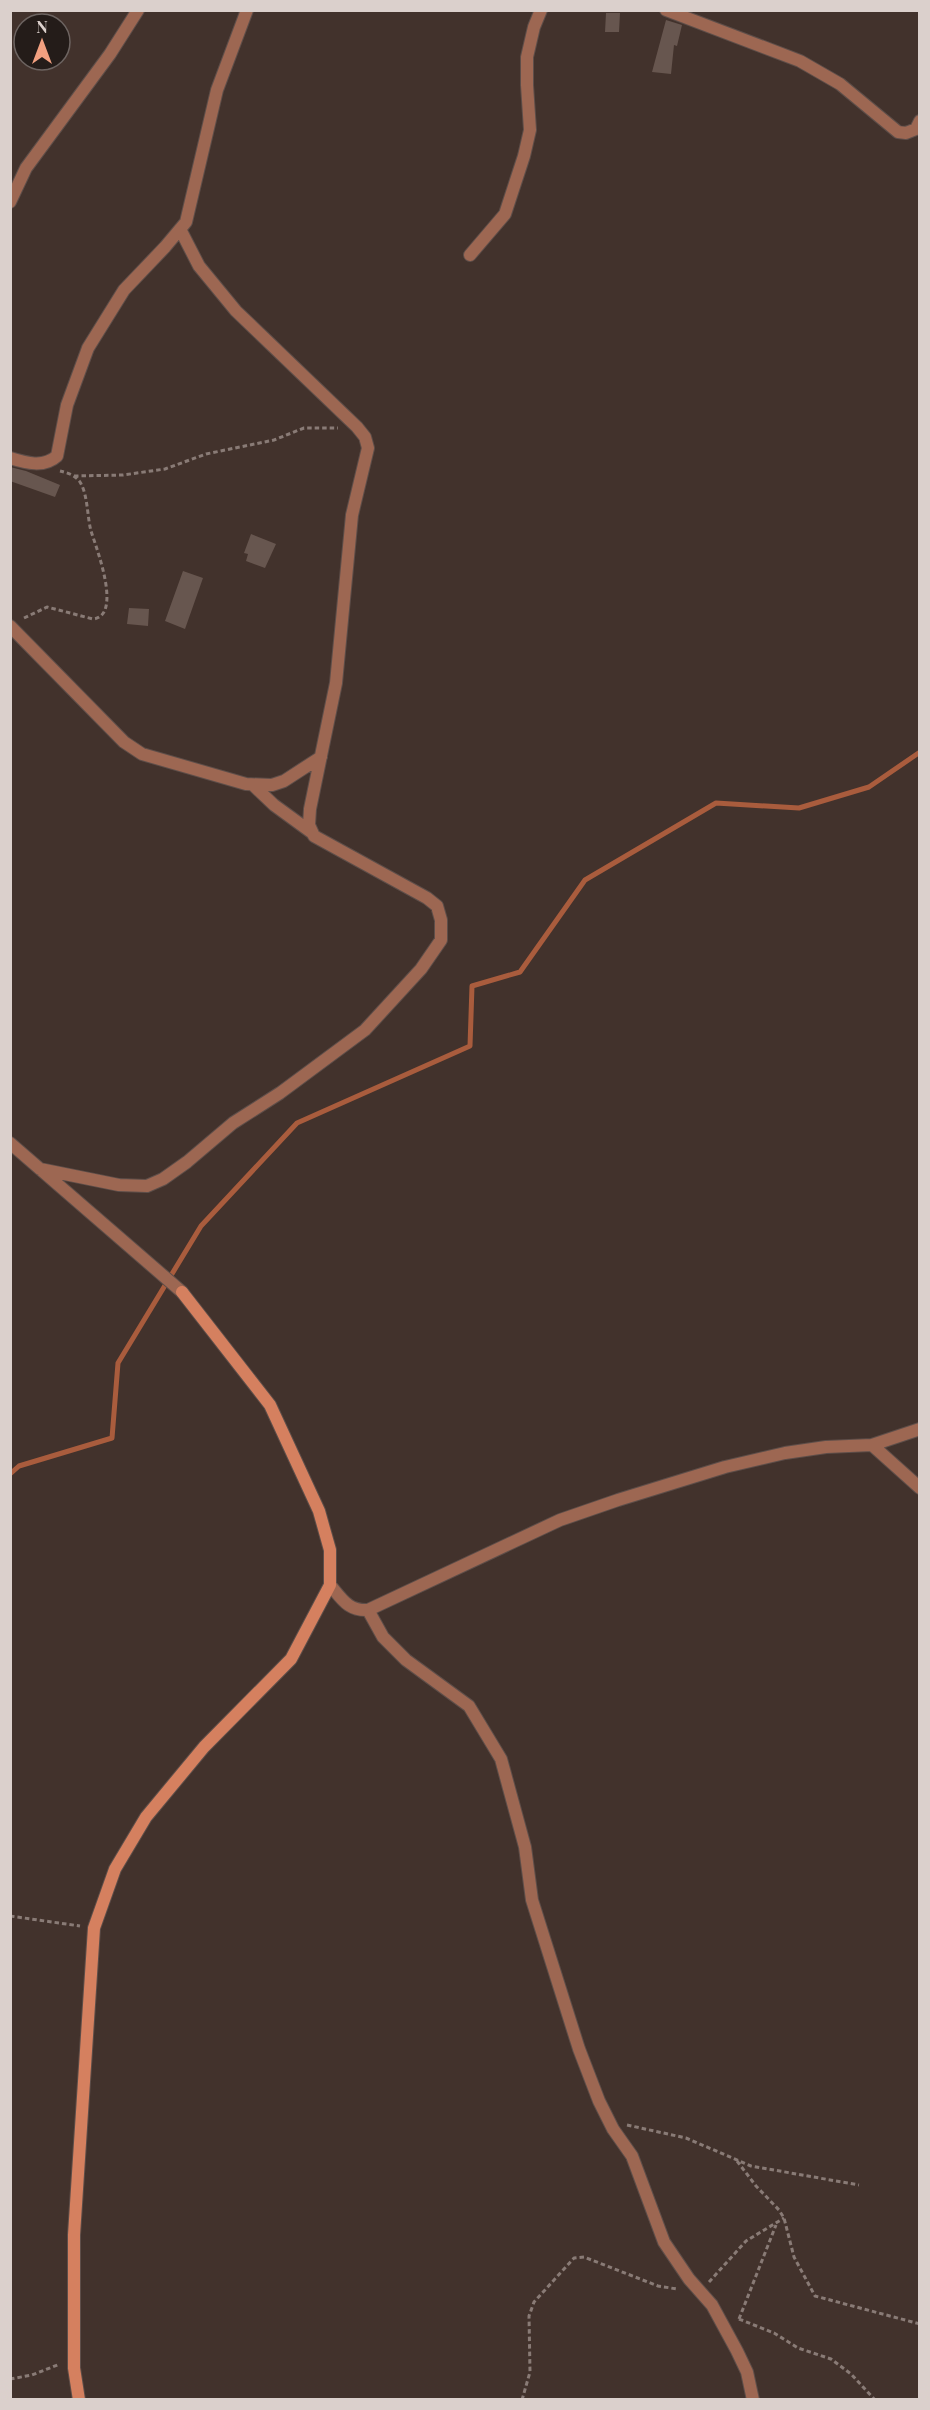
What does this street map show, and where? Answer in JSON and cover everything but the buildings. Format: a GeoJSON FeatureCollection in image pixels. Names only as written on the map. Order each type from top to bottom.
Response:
{"type":"FeatureCollection","features":[{"type":"Feature","properties":{"kind":"street"},"geometry":{"type":"LineString","coordinates":[[10,202],[26,168],[110,54],[138,10]]}},
{"type":"Feature","properties":{"kind":"street"},"geometry":{"type":"LineString","coordinates":[[10,458],[26,463],[42,464],[57,456],[67,405],[88,348],[124,290],[186,222],[217,90],[247,10]]}},
{"type":"Feature","properties":{"kind":"street"},"geometry":{"type":"LineString","coordinates":[[470,255],[505,214],[524,156],[530,130],[526,85],[527,57],[534,27],[541,10]]}},
{"type":"Feature","properties":{"kind":"street"},"geometry":{"type":"LineString","coordinates":[[666,10],[800,61],[840,84],[898,132],[906,134],[916,129],[920,121]]}},
{"type":"Feature","properties":{"kind":"street"},"geometry":{"type":"LineString","coordinates":[[180,228],[199,266],[236,311],[357,427],[365,437],[368,448],[352,515],[336,683],[310,809],[310,832]]}},
{"type":"Feature","properties":{"kind":"street"},"geometry":{"type":"LineString","coordinates":[[16,622],[124,742],[142,754],[253,785],[285,782],[321,757]]}},
{"type":"Feature","properties":{"kind":"street"},"geometry":{"type":"LineString","coordinates":[[40,1169],[119,1185],[147,1186],[163,1179],[233,1123],[280,1093],[365,1030],[421,969],[441,940],[441,920],[436,906],[427,898],[310,832],[274,805],[253,785]]}},
{"type":"Feature","properties":{"kind":"street"},"geometry":{"type":"LineString","coordinates":[[10,1143],[182,1292],[270,1405],[319,1511],[330,1550],[330,1585],[291,1659],[204,1748],[146,1817],[115,1869],[94,1928],[74,2235],[74,2368],[79,2400]]}},
{"type":"Feature","properties":{"kind":"street"},"geometry":{"type":"LineString","coordinates":[[330,1585],[352,1609],[368,1610],[560,1520],[609,1503],[725,1467],[785,1453],[826,1447],[872,1445],[920,1430]]}},
{"type":"Feature","properties":{"kind":"street"},"geometry":{"type":"LineString","coordinates":[[872,1445],[920,1488]]}},
{"type":"Feature","properties":{"kind":"street"},"geometry":{"type":"LineString","coordinates":[[368,1610],[383,1637],[406,1660],[469,1706],[501,1759],[525,1847],[532,1900],[579,2049],[599,2101],[636,2165],[664,2242],[689,2279],[712,2305],[737,2350],[747,2372],[753,2400]]}},
{"type":"Feature","properties":{"kind":"path"},"geometry":{"type":"LineString","coordinates":[[42,464],[74,476],[123,475],[165,469],[206,454],[274,440],[304,428],[357,427]]}},
{"type":"Feature","properties":{"kind":"path"},"geometry":{"type":"LineString","coordinates":[[16,622],[47,607],[93,619],[103,614],[106,606],[104,568],[91,530],[82,487],[74,476]]}},
{"type":"Feature","properties":{"kind":"path"},"geometry":{"type":"LineString","coordinates":[[10,1916],[94,1928]]}},
{"type":"Feature","properties":{"kind":"path"},"geometry":{"type":"LineString","coordinates":[[610,2122],[686,2138],[761,2169],[859,2185]]}},
{"type":"Feature","properties":{"kind":"path"},"geometry":{"type":"LineString","coordinates":[[737,2161],[784,2218],[792,2252],[814,2296],[920,2324]]}},
{"type":"Feature","properties":{"kind":"path"},"geometry":{"type":"LineString","coordinates":[[522,2400],[530,2372],[529,2316],[534,2302],[574,2258],[584,2257],[658,2286],[673,2289],[697,2288],[713,2279],[746,2241],[784,2218]]}},
{"type":"Feature","properties":{"kind":"path"},"geometry":{"type":"LineString","coordinates":[[737,2326],[776,2223]]}},
{"type":"Feature","properties":{"kind":"path"},"geometry":{"type":"LineString","coordinates":[[739,2319],[774,2333],[798,2348],[831,2359],[850,2374],[875,2400]]}},
{"type":"Feature","properties":{"kind":"path"},"geometry":{"type":"LineString","coordinates":[[10,2379],[47,2370],[60,2364],[75,2352]]}},
{"type":"Feature","properties":{"kind":"waterway"},"geometry":{"type":"LineString","coordinates":[[10,1474],[19,1466],[112,1438],[118,1363],[201,1226],[297,1123],[470,1046],[472,986],[520,972],[585,880],[716,803],[799,808],[869,787],[920,752]]}}]}
